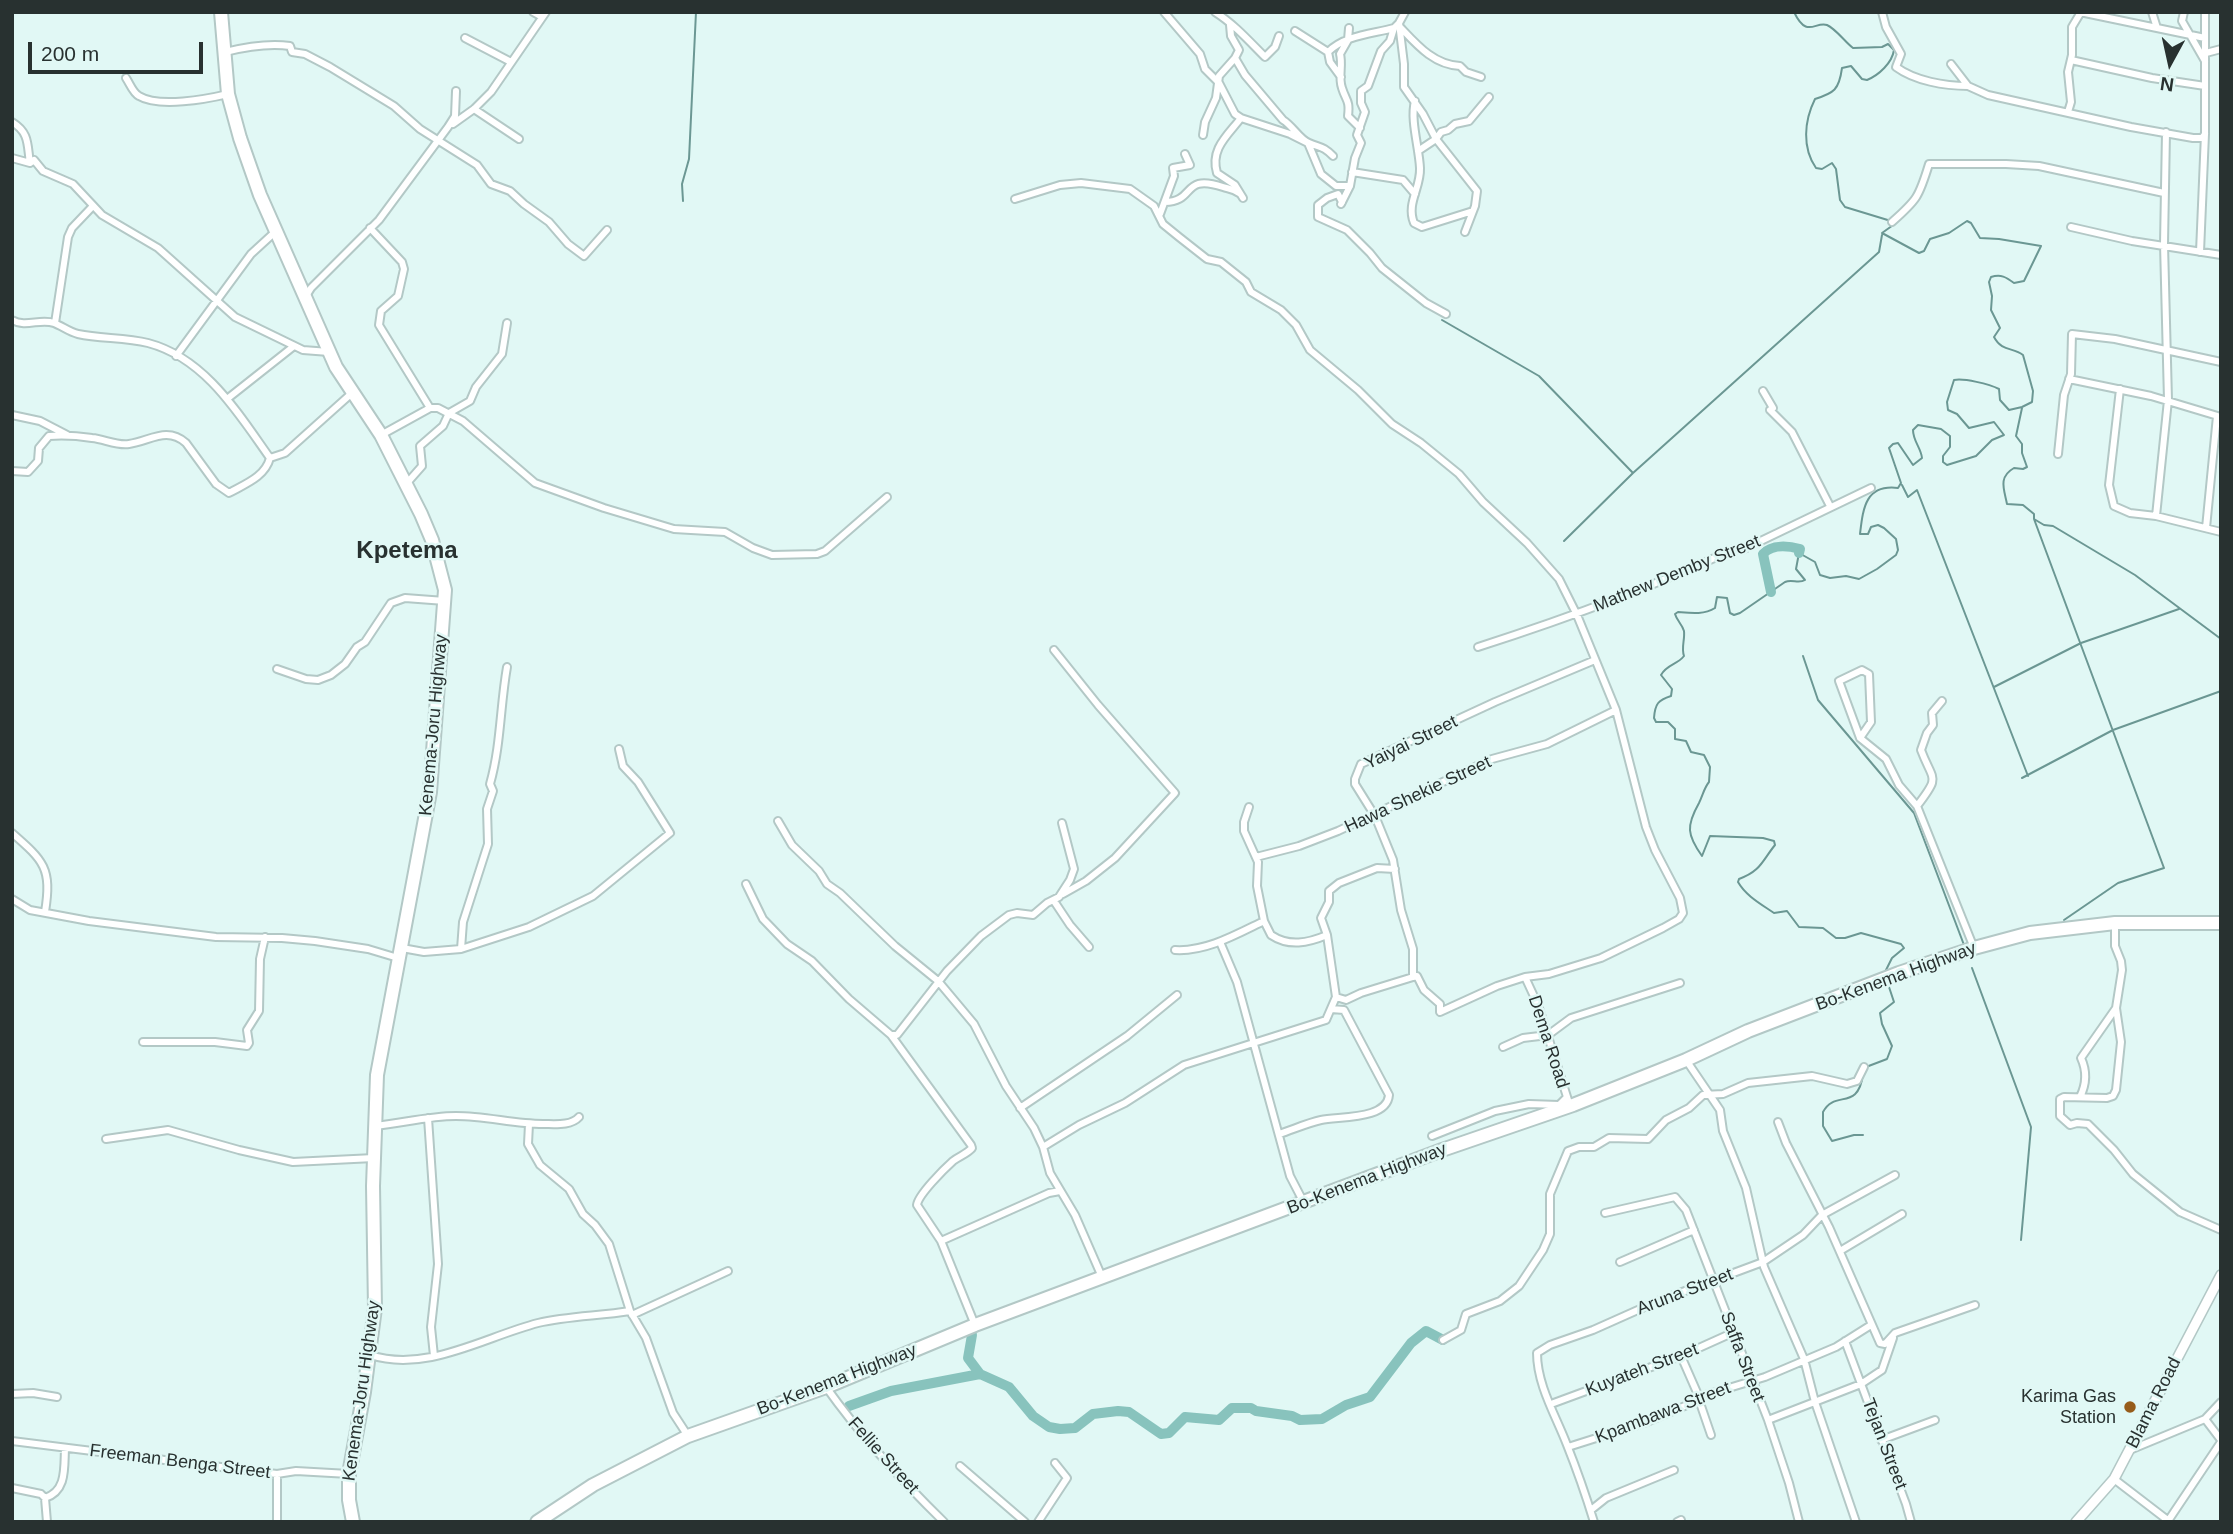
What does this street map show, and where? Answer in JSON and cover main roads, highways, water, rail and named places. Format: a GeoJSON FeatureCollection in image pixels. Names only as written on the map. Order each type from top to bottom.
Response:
{"type":"FeatureCollection","features":[{"type":"Feature","properties":{"kind":"highway","name":"Kenema-Joru Highway"},"geometry":{"type":"LineString","coordinates":[[221,12],[228,94],[246,158],[329,352],[352,393],[381,435],[406,483],[432,540],[444,582],[445,601],[430,793],[377,1075],[374,1157],[375,1288],[370,1355],[349,1475],[349,1500],[353,1522]]}},
{"type":"Feature","properties":{"kind":"highway","name":"Bo-Kenema Highway"},"geometry":{"type":"LineString","coordinates":[[537,1522],[602,1479],[688,1436],[826,1387],[975,1325],[1686,1059],[1748,1031],[1899,974],[1974,948],[2030,933],[2115,923],[2221,923]]}},
{"type":"Feature","properties":{"kind":"waterway"},"geometry":{"type":"LineString","coordinates":[[683,201],[682,184],[689,159],[696,12]]}},
{"type":"Feature","properties":{"kind":"waterway"},"geometry":{"type":"LineString","coordinates":[[1794,12],[1803,25],[1827,25],[1853,48],[1882,47],[1888,44],[1894,50],[1884,68],[1867,80],[1862,79],[1851,66],[1842,68],[1834,90],[1815,99],[1806,134],[1808,152],[1816,168],[1822,169],[1832,163],[1836,169],[1840,200],[1845,207],[1891,221]]}},
{"type":"Feature","properties":{"kind":"waterway"},"geometry":{"type":"LineString","coordinates":[[1885,972],[1892,958],[1904,948],[1901,944],[1861,933],[1836,938],[1823,928],[1799,927],[1787,911],[1774,913],[1741,887],[1739,879],[1752,873],[1760,865],[1775,845],[1774,841],[1763,838],[1710,836],[1702,856],[1693,842],[1690,824],[1709,782],[1710,767],[1704,755],[1691,752],[1686,741],[1675,739],[1675,729],[1668,722],[1656,722],[1654,718],[1658,703],[1671,696],[1672,689],[1661,675],[1684,656],[1684,631],[1675,614],[1711,610],[1715,608],[1717,597],[1727,598],[1730,613],[1740,613],[1785,582],[1805,580],[1796,569],[1799,553],[1815,562],[1820,575],[1859,579],[1896,555],[1898,550],[1896,539],[1878,525],[1871,527],[1868,534],[1860,534],[1865,507],[1872,494],[1887,488],[1898,488],[1901,483],[1889,448],[1893,444],[1898,443],[1913,465],[1922,458],[1913,430],[1918,425],[1941,429],[1950,436],[1950,447],[1943,456],[1943,462],[1947,465],[1976,456],[1992,440],[2004,435],[1994,422],[1969,428],[1957,414],[1948,410],[1947,402],[1954,380],[1977,382],[1999,389],[2000,400],[2009,410],[2032,402],[2033,391],[2023,355],[2000,345],[1994,337],[2000,328],[1991,310],[1989,282],[1991,277],[1998,276],[2014,283],[2024,281],[2041,246],[1980,238],[1967,221],[1949,233],[1930,239],[1924,251],[1919,253],[1882,233],[1896,223]]}},
{"type":"Feature","properties":{"kind":"waterway"},"geometry":{"type":"LineString","coordinates":[[1564,541],[1633,473],[1879,252],[1882,235]]}},
{"type":"Feature","properties":{"kind":"waterway"},"geometry":{"type":"LineString","coordinates":[[1442,320],[1539,376],[1633,473]]}},
{"type":"Feature","properties":{"kind":"waterway"},"geometry":{"type":"LineString","coordinates":[[2022,408],[2016,436],[2022,444],[2027,467],[2014,468],[2006,475],[2003,484],[2007,504],[2023,505],[2034,514],[2034,519],[2044,525],[2053,526],[2135,575],[2221,639]]}},
{"type":"Feature","properties":{"kind":"waterway"},"geometry":{"type":"LineString","coordinates":[[1902,485],[1908,497],[1917,490],[2028,776]]}},
{"type":"Feature","properties":{"kind":"waterway"},"geometry":{"type":"LineString","coordinates":[[2034,519],[2164,868],[2118,883],[2064,920]]}},
{"type":"Feature","properties":{"kind":"waterway"},"geometry":{"type":"LineString","coordinates":[[1771,592],[1763,554],[1781,547],[1800,549],[1799,553]]}},
{"type":"Feature","properties":{"kind":"waterway"},"geometry":{"type":"LineString","coordinates":[[1994,687],[2081,643],[2179,609]]}},
{"type":"Feature","properties":{"kind":"waterway"},"geometry":{"type":"LineString","coordinates":[[1803,656],[1818,700],[1914,813],[1964,945]]}},
{"type":"Feature","properties":{"kind":"waterway"},"geometry":{"type":"LineString","coordinates":[[2022,778],[2113,730],[2221,691]]}},
{"type":"Feature","properties":{"kind":"waterway"},"geometry":{"type":"LineString","coordinates":[[1972,968],[2031,1127],[2021,1240]]}},
{"type":"Feature","properties":{"kind":"waterway"},"geometry":{"type":"LineString","coordinates":[[1866,1067],[1887,1059],[1892,1046],[1880,1013],[1894,1002],[1888,984]]}},
{"type":"Feature","properties":{"kind":"waterway"},"geometry":{"type":"LineString","coordinates":[[1863,1074],[1856,1093],[1828,1105],[1823,1112],[1823,1126],[1832,1141],[1863,1135]]}},
{"type":"Feature","properties":{"kind":"waterway"},"geometry":{"type":"LineString","coordinates":[[972,1335],[968,1358],[980,1374],[1009,1387],[1033,1416],[1049,1427],[1075,1428],[1093,1414],[1118,1411],[1129,1412],[1161,1434],[1169,1433],[1185,1417],[1219,1420],[1232,1408],[1251,1408],[1300,1420],[1322,1419],[1346,1405],[1370,1397],[1411,1343],[1426,1331],[1443,1340]]}},
{"type":"Feature","properties":{"kind":"waterway"},"geometry":{"type":"LineString","coordinates":[[849,1406],[891,1391],[980,1374]]}},
{"type":"Feature","properties":{"kind":"place","name":"Karima Gas Station"},"geometry":{"type":"Point","coordinates":[2130,1407]}},
{"type":"Feature","properties":{"kind":"district","name":"Kpetema"},"geometry":{"type":"Point","coordinates":[407,551]}}]}
